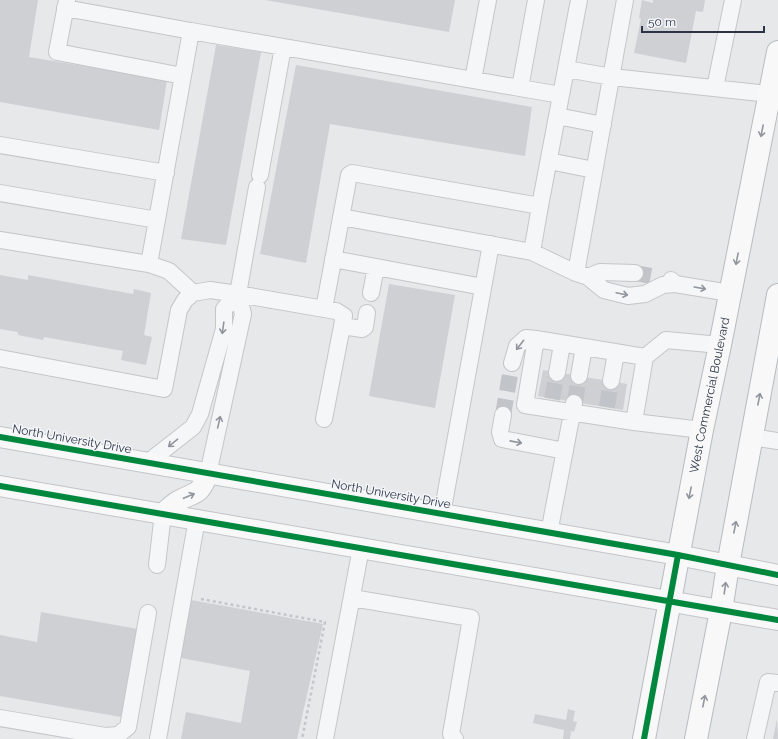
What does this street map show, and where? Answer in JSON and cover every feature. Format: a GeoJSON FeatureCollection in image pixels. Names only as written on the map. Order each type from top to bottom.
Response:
{"type":"FeatureCollection","features":[{"type":"Feature","properties":{"kind":"highway","name":"West Commercial Boulevard"},"geometry":{"type":"LineString","coordinates":[[644,739],[702,430],[730,293],[774,94],[778,52]]}},
{"type":"Feature","properties":{"kind":"highway"},"geometry":{"type":"LineString","coordinates":[[696,739],[752,437],[774,341],[778,295]]}},
{"type":"Feature","properties":{"kind":"main road","name":"North University Drive"},"geometry":{"type":"LineString","coordinates":[[0,438],[442,514],[778,575]]}},
{"type":"Feature","properties":{"kind":"main road"},"geometry":{"type":"LineString","coordinates":[[163,513],[177,501],[195,494],[202,487],[208,474]]}},
{"type":"Feature","properties":{"kind":"main road"},"geometry":{"type":"LineString","coordinates":[[0,486],[778,620]]}},
{"type":"Feature","properties":{"kind":"lane"},"geometry":{"type":"LineString","coordinates":[[473,80],[488,0]]}},
{"type":"Feature","properties":{"kind":"lane"},"geometry":{"type":"LineString","coordinates":[[520,88],[536,0]]}},
{"type":"Feature","properties":{"kind":"lane"},"geometry":{"type":"LineString","coordinates":[[532,252],[579,0]]}},
{"type":"Feature","properties":{"kind":"lane"},"geometry":{"type":"LineString","coordinates":[[582,275],[594,170],[625,0]]}},
{"type":"Feature","properties":{"kind":"lane"},"geometry":{"type":"LineString","coordinates":[[715,88],[733,0]]}},
{"type":"Feature","properties":{"kind":"lane"},"geometry":{"type":"LineString","coordinates":[[183,76],[57,52],[66,4],[192,31],[561,95]]}},
{"type":"Feature","properties":{"kind":"lane"},"geometry":{"type":"LineString","coordinates":[[149,264],[192,31]]}},
{"type":"Feature","properties":{"kind":"lane"},"geometry":{"type":"LineString","coordinates":[[208,474],[243,314],[238,294],[283,47]]}},
{"type":"Feature","properties":{"kind":"lane"},"geometry":{"type":"LineString","coordinates":[[566,69],[612,76],[774,94]]}},
{"type":"Feature","properties":{"kind":"lane"},"geometry":{"type":"LineString","coordinates":[[557,116],[603,125]]}},
{"type":"Feature","properties":{"kind":"lane"},"geometry":{"type":"LineString","coordinates":[[0,145],[166,173]]}},
{"type":"Feature","properties":{"kind":"lane"},"geometry":{"type":"LineString","coordinates":[[549,161],[594,170]]}},
{"type":"Feature","properties":{"kind":"lane"},"geometry":{"type":"LineString","coordinates":[[324,309],[349,175],[352,173],[540,206]]}},
{"type":"Feature","properties":{"kind":"lane"},"geometry":{"type":"LineString","coordinates":[[0,193],[157,220]]}},
{"type":"Feature","properties":{"kind":"lane"},"geometry":{"type":"LineString","coordinates":[[341,217],[532,252],[582,275],[604,290],[628,296],[646,294],[659,280]]}},
{"type":"Feature","properties":{"kind":"lane"},"geometry":{"type":"LineString","coordinates":[[0,240],[149,264],[169,271],[193,294]]}},
{"type":"Feature","properties":{"kind":"lane"},"geometry":{"type":"LineString","coordinates":[[442,514],[491,244]]}},
{"type":"Feature","properties":{"kind":"lane"},"geometry":{"type":"LineString","coordinates":[[333,259],[483,287]]}},
{"type":"Feature","properties":{"kind":"lane"},"geometry":{"type":"LineString","coordinates":[[371,293],[376,267]]}},
{"type":"Feature","properties":{"kind":"lane"},"geometry":{"type":"LineString","coordinates":[[582,275],[600,272],[659,280],[730,293]]}},
{"type":"Feature","properties":{"kind":"lane"},"geometry":{"type":"LineString","coordinates":[[0,358],[164,389],[179,310],[185,300],[193,294],[210,290],[336,311],[344,316],[324,419]]}},
{"type":"Feature","properties":{"kind":"lane"},"geometry":{"type":"LineString","coordinates":[[147,463],[193,427],[200,414],[224,329],[224,309],[238,294]]}},
{"type":"Feature","properties":{"kind":"lane"},"geometry":{"type":"LineString","coordinates":[[342,326],[362,329],[368,313]]}},
{"type":"Feature","properties":{"kind":"lane"},"geometry":{"type":"LineString","coordinates":[[512,363],[517,346],[526,338],[645,357]]}},
{"type":"Feature","properties":{"kind":"lane"},"geometry":{"type":"LineString","coordinates":[[536,339],[524,405],[551,404],[573,407],[606,412],[634,422],[702,430]]}},
{"type":"Feature","properties":{"kind":"lane"},"geometry":{"type":"LineString","coordinates":[[634,422],[645,357],[666,340],[720,345]]}},
{"type":"Feature","properties":{"kind":"lane"},"geometry":{"type":"LineString","coordinates":[[557,373],[562,344]]}},
{"type":"Feature","properties":{"kind":"lane"},"geometry":{"type":"LineString","coordinates":[[579,376],[584,347]]}},
{"type":"Feature","properties":{"kind":"lane"},"geometry":{"type":"LineString","coordinates":[[611,381],[616,353]]}},
{"type":"Feature","properties":{"kind":"lane"},"geometry":{"type":"LineString","coordinates":[[549,533],[573,407]]}},
{"type":"Feature","properties":{"kind":"lane"},"geometry":{"type":"LineString","coordinates":[[503,415],[500,432],[502,439],[565,451]]}},
{"type":"Feature","properties":{"kind":"lane"},"geometry":{"type":"LineString","coordinates":[[752,437],[778,441]]}},
{"type":"Feature","properties":{"kind":"lane"},"geometry":{"type":"LineString","coordinates":[[157,565],[163,513]]}},
{"type":"Feature","properties":{"kind":"lane"},"geometry":{"type":"LineString","coordinates":[[158,739],[197,519]]}},
{"type":"Feature","properties":{"kind":"lane"},"geometry":{"type":"LineString","coordinates":[[325,739],[361,548]]}},
{"type":"Feature","properties":{"kind":"lane"},"geometry":{"type":"LineString","coordinates":[[352,598],[471,618],[453,737]]}},
{"type":"Feature","properties":{"kind":"lane"},"geometry":{"type":"LineString","coordinates":[[0,718],[105,736],[118,735],[128,727],[148,613]]}},
{"type":"Feature","properties":{"kind":"lane"},"geometry":{"type":"LineString","coordinates":[[755,739],[768,682],[778,683]]}},
{"type":"Feature","properties":{"kind":"path"},"geometry":{"type":"LineString","coordinates":[[201,599],[325,622],[302,739]]}},
{"type":"Feature","properties":{"kind":"building"},"geometry":{"type":"Polygon","coordinates":[[[0,0],[38,0],[29,57],[167,80],[159,130],[0,102],[0,0]]]}},
{"type":"Feature","properties":{"kind":"building"},"geometry":{"type":"Polygon","coordinates":[[[265,0],[455,0],[449,32],[265,0]]]}},
{"type":"Feature","properties":{"kind":"building"},"geometry":{"type":"Polygon","coordinates":[[[642,0],[653,3],[653,0],[705,0],[703,12],[696,11],[686,63],[634,53],[641,19],[639,18],[642,0]]]}},
{"type":"Feature","properties":{"kind":"building"},"geometry":{"type":"Polygon","coordinates":[[[216,45],[261,52],[226,245],[181,239],[216,45]]]}},
{"type":"Feature","properties":{"kind":"building"},"geometry":{"type":"Polygon","coordinates":[[[296,65],[532,107],[525,156],[330,124],[306,263],[260,254],[296,65]]]}},
{"type":"Feature","properties":{"kind":"building"},"geometry":{"type":"Polygon","coordinates":[[[0,275],[28,280],[28,275],[133,294],[134,289],[151,293],[144,335],[152,337],[146,365],[121,360],[123,351],[44,337],[43,340],[18,335],[18,332],[0,329],[0,275]]]}},
{"type":"Feature","properties":{"kind":"building"},"geometry":{"type":"Polygon","coordinates":[[[389,284],[455,295],[435,408],[369,396],[389,284]]]}},
{"type":"Feature","properties":{"kind":"building"},"geometry":{"type":"Polygon","coordinates":[[[543,370],[627,384],[623,410],[538,396],[543,370]]]}},
{"type":"Feature","properties":{"kind":"building"},"geometry":{"type":"Polygon","coordinates":[[[191,600],[323,624],[297,739],[181,739],[186,712],[241,723],[250,671],[181,658],[191,600]]]}},
{"type":"Feature","properties":{"kind":"building"},"geometry":{"type":"Polygon","coordinates":[[[41,612],[138,629],[121,717],[0,696],[0,635],[37,642],[41,612]]]}},
{"type":"Feature","properties":{"kind":"building"},"geometry":{"type":"Polygon","coordinates":[[[568,709],[575,711],[573,721],[577,722],[574,732],[571,731],[570,739],[563,739],[564,730],[533,723],[535,714],[566,720],[568,709]]]}},
{"type":"Feature","properties":{"kind":"building"},"geometry":{"type":"Polygon","coordinates":[[[777,719],[778,739],[773,739],[777,719]]]}},
{"type":"Feature","properties":{"kind":"tunnel"},"geometry":{"type":"LineString","coordinates":[[635,273],[651,276]]}},
{"type":"Feature","properties":{"kind":"tunnel"},"geometry":{"type":"LineString","coordinates":[[503,415],[512,363]]}},
{"type":"Feature","properties":{"kind":"tunnel"},"geometry":{"type":"LineString","coordinates":[[552,399],[557,373]]}},
{"type":"Feature","properties":{"kind":"tunnel"},"geometry":{"type":"LineString","coordinates":[[575,402],[579,376]]}},
{"type":"Feature","properties":{"kind":"tunnel"},"geometry":{"type":"LineString","coordinates":[[607,407],[611,381]]}},
{"type":"Feature","properties":{"kind":"cycle path"},"geometry":{"type":"LineString","coordinates":[[0,437],[678,555],[778,575]]}},
{"type":"Feature","properties":{"kind":"cycle path"},"geometry":{"type":"LineString","coordinates":[[0,486],[778,620]]}},
{"type":"Feature","properties":{"kind":"cycle path"},"geometry":{"type":"LineString","coordinates":[[644,739],[678,555]]}}]}
